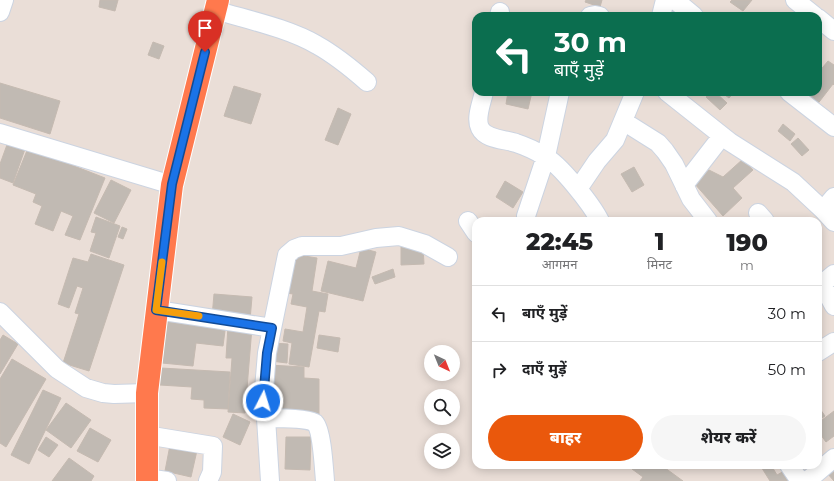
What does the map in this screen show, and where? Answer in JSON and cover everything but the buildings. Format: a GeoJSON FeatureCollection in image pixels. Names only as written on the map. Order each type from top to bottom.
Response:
{"type":"FeatureCollection","features":[{"type":"Feature","properties":{"kind":"highway"},"geometry":{"type":"LineString","coordinates":[[146,479],[147,393],[172,184],[216,5]]}},
{"type":"Feature","properties":{"kind":"street"},"geometry":{"type":"LineString","coordinates":[[0,12],[4,0]]}},
{"type":"Feature","properties":{"kind":"street"},"geometry":{"type":"LineString","coordinates":[[662,12],[665,0]]}},
{"type":"Feature","properties":{"kind":"street"},"geometry":{"type":"LineString","coordinates":[[675,0],[689,12]]}},
{"type":"Feature","properties":{"kind":"street"},"geometry":{"type":"LineString","coordinates":[[795,0],[810,12]]}},
{"type":"Feature","properties":{"kind":"street"},"geometry":{"type":"LineString","coordinates":[[216,5],[294,34],[316,44],[342,60],[367,82]]}},
{"type":"Feature","properties":{"kind":"street"},"geometry":{"type":"LineString","coordinates":[[822,21],[834,31]]}},
{"type":"Feature","properties":{"kind":"street"},"geometry":{"type":"LineString","coordinates":[[483,96],[478,120],[480,128],[485,134],[516,143],[546,156],[565,173],[588,201],[598,217]]}},
{"type":"Feature","properties":{"kind":"street"},"geometry":{"type":"LineString","coordinates":[[526,216],[546,156],[559,96]]}},
{"type":"Feature","properties":{"kind":"street"},"geometry":{"type":"LineString","coordinates":[[578,189],[597,161],[615,140],[633,96]]}},
{"type":"Feature","properties":{"kind":"street"},"geometry":{"type":"LineString","coordinates":[[672,96],[722,136],[793,182],[830,210]]}},
{"type":"Feature","properties":{"kind":"street"},"geometry":{"type":"LineString","coordinates":[[794,96],[834,127]]}},
{"type":"Feature","properties":{"kind":"street"},"geometry":{"type":"LineString","coordinates":[[623,121],[658,143],[674,164],[691,198],[705,217]]}},
{"type":"Feature","properties":{"kind":"street"},"geometry":{"type":"LineString","coordinates":[[0,133],[172,184]]}},
{"type":"Feature","properties":{"kind":"street"},"geometry":{"type":"LineString","coordinates":[[684,184],[722,136]]}},
{"type":"Feature","properties":{"kind":"street"},"geometry":{"type":"LineString","coordinates":[[270,481],[266,418],[263,401],[267,353],[287,255],[294,249],[302,246],[341,246],[376,238],[399,236],[425,244],[448,257]]}},
{"type":"Feature","properties":{"kind":"street"},"geometry":{"type":"LineString","coordinates":[[823,281],[834,306]]}},
{"type":"Feature","properties":{"kind":"street"},"geometry":{"type":"LineString","coordinates":[[156,310],[272,328]]}},
{"type":"Feature","properties":{"kind":"street"},"geometry":{"type":"LineString","coordinates":[[0,312],[57,369],[86,388],[103,393],[114,394],[147,393]]}},
{"type":"Feature","properties":{"kind":"street"},"geometry":{"type":"LineString","coordinates":[[822,350],[834,342]]}},
{"type":"Feature","properties":{"kind":"street"},"geometry":{"type":"LineString","coordinates":[[266,418],[308,420],[315,423],[318,429],[325,481]]}},
{"type":"Feature","properties":{"kind":"street"},"geometry":{"type":"LineString","coordinates":[[146,435],[213,446],[212,472],[208,481]]}},
{"type":"Feature","properties":{"kind":"street"},"geometry":{"type":"LineString","coordinates":[[822,468],[834,458]]}},
{"type":"Feature","properties":{"kind":"street"},"geometry":{"type":"LineString","coordinates":[[792,469],[800,481]]}},
{"type":"Feature","properties":{"kind":"street"},"geometry":{"type":"LineString","coordinates":[[807,481],[821,469]]}},
{"type":"Feature","properties":{"kind":"street"},"geometry":{"type":"LineString","coordinates":[[146,479],[168,481]]}},
{"type":"Feature","properties":{"kind":"slow traffic"},"geometry":{"type":"LineString","coordinates":[[162,262],[156,310],[199,316]]}},
{"type":"Feature","properties":{"kind":"route"},"geometry":{"type":"LineString","coordinates":[[205,52],[172,184],[156,310],[272,328],[267,353],[263,401]]}}]}
